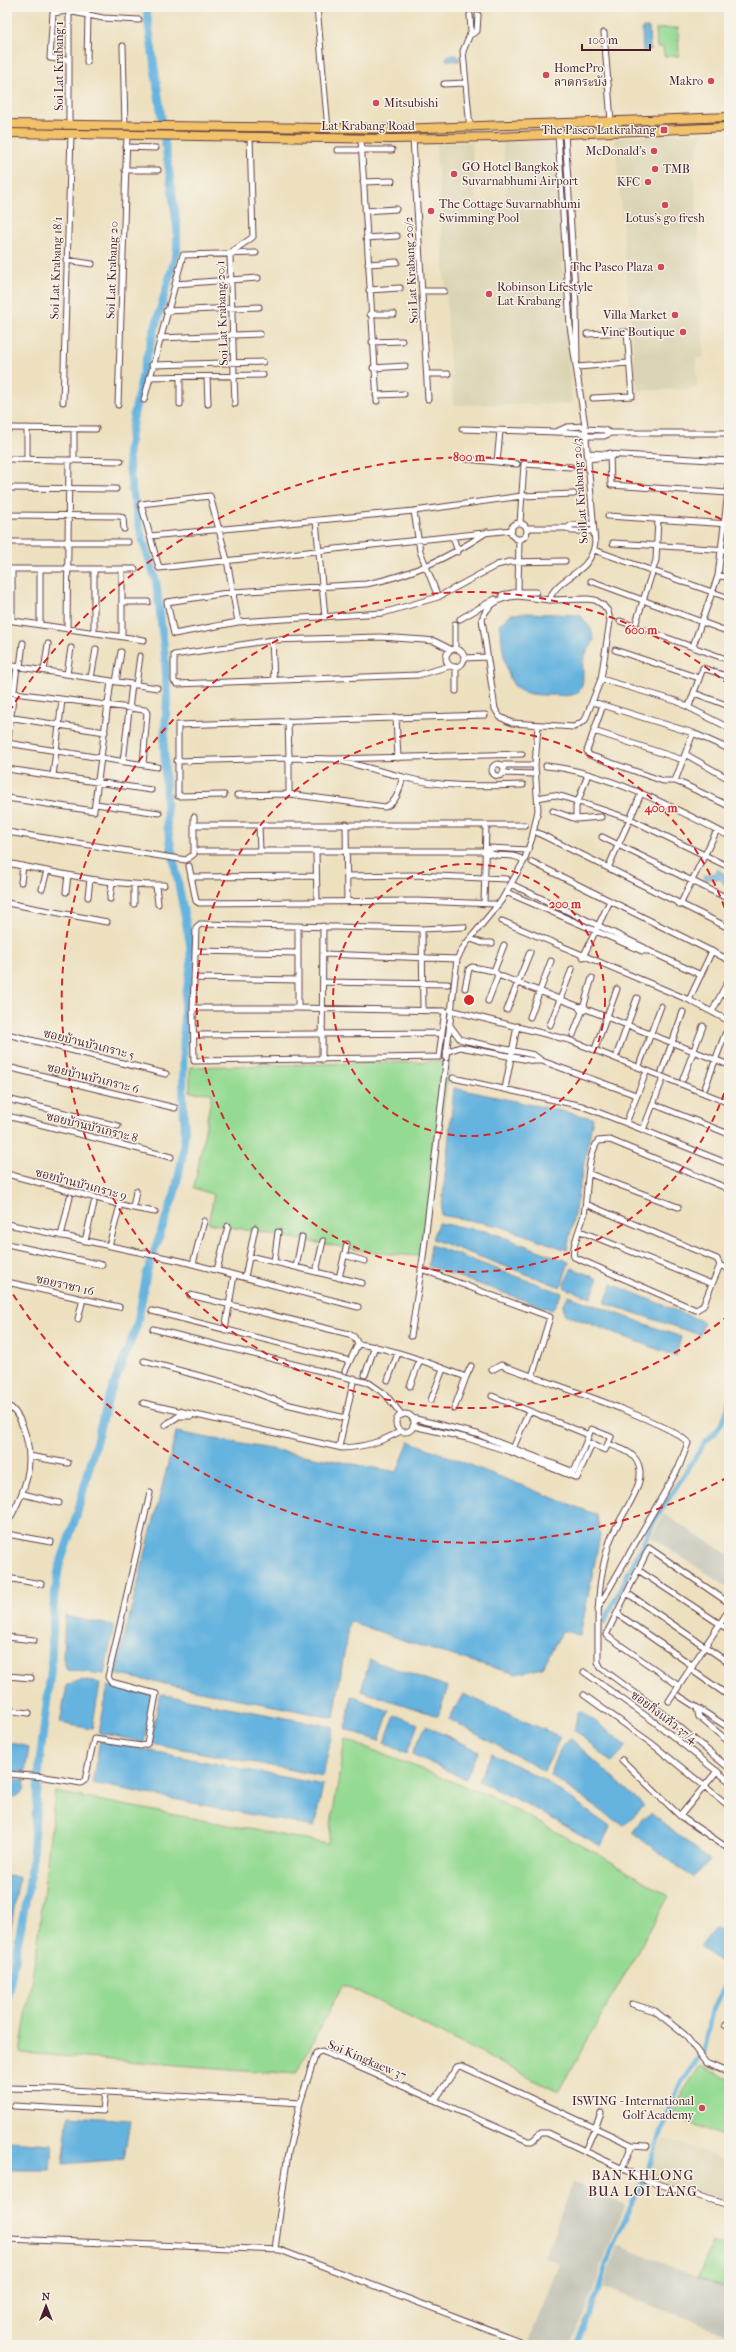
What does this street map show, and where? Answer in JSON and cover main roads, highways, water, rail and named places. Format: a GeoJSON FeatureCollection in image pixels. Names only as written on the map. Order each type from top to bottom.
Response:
{"type":"FeatureCollection","features":[{"type":"Feature","properties":{"kind":"main road","name":"Lat Krabang Road"},"geometry":{"type":"LineString","coordinates":[[7,124],[390,129],[470,128],[729,117]]}},
{"type":"Feature","properties":{"kind":"main road"},"geometry":{"type":"LineString","coordinates":[[698,118],[699,128]]}},
{"type":"Feature","properties":{"kind":"main road","name":"Lat Krabang Road"},"geometry":{"type":"LineString","coordinates":[[7,133],[391,139],[729,127]]}},
{"type":"Feature","properties":{"kind":"main road"},"geometry":{"type":"LineString","coordinates":[[390,129],[391,139]]}},
{"type":"Feature","properties":{"kind":"water"},"geometry":{"type":"Polygon","coordinates":[[[642,28],[649,28],[650,50],[643,51],[642,28]]]}},
{"type":"Feature","properties":{"kind":"water"},"geometry":{"type":"Polygon","coordinates":[[[456,55],[459,57],[459,61],[446,60],[447,56],[456,55]]]}},
{"type":"Feature","properties":{"kind":"water"},"geometry":{"type":"Polygon","coordinates":[[[527,613],[580,615],[591,629],[594,639],[583,660],[583,678],[581,688],[574,695],[567,696],[526,693],[519,690],[514,685],[507,669],[500,624],[511,614],[527,613]]]}},
{"type":"Feature","properties":{"kind":"water"},"geometry":{"type":"Polygon","coordinates":[[[717,869],[729,877],[729,890],[720,879],[704,879],[703,876],[714,873],[717,869]]]}},
{"type":"Feature","properties":{"kind":"water"},"geometry":{"type":"Polygon","coordinates":[[[454,1088],[593,1118],[567,1250],[500,1226],[441,1215],[454,1088]]]}},
{"type":"Feature","properties":{"kind":"water"},"geometry":{"type":"Polygon","coordinates":[[[438,1223],[490,1232],[569,1262],[561,1287],[432,1239],[438,1223]]]}},
{"type":"Feature","properties":{"kind":"water"},"geometry":{"type":"Polygon","coordinates":[[[431,1245],[562,1293],[552,1310],[428,1266],[431,1245]]]}},
{"type":"Feature","properties":{"kind":"water"},"geometry":{"type":"Polygon","coordinates":[[[572,1268],[598,1279],[591,1298],[565,1288],[564,1284],[572,1268]]]}},
{"type":"Feature","properties":{"kind":"water"},"geometry":{"type":"Polygon","coordinates":[[[612,1284],[704,1322],[700,1335],[605,1303],[612,1284]]]}},
{"type":"Feature","properties":{"kind":"water"},"geometry":{"type":"Polygon","coordinates":[[[569,1296],[681,1337],[676,1356],[564,1314],[563,1303],[569,1296]]]}},
{"type":"Feature","properties":{"kind":"water"},"geometry":{"type":"Polygon","coordinates":[[[176,1432],[397,1472],[409,1441],[597,1515],[600,1536],[580,1636],[563,1630],[542,1668],[516,1674],[426,1648],[349,1621],[334,1718],[115,1674],[176,1432]]]}},
{"type":"Feature","properties":{"kind":"water"},"geometry":{"type":"Polygon","coordinates":[[[65,1616],[114,1626],[104,1674],[67,1670],[63,1658],[65,1616]]]}},
{"type":"Feature","properties":{"kind":"water"},"geometry":{"type":"Polygon","coordinates":[[[370,1660],[448,1687],[438,1716],[361,1691],[370,1660]]]}},
{"type":"Feature","properties":{"kind":"water"},"geometry":{"type":"Polygon","coordinates":[[[80,1680],[100,1683],[92,1729],[60,1723],[67,1685],[80,1680]]]}},
{"type":"Feature","properties":{"kind":"water"},"geometry":{"type":"Polygon","coordinates":[[[108,1686],[153,1695],[144,1742],[99,1733],[108,1686]]]}},
{"type":"Feature","properties":{"kind":"water"},"geometry":{"type":"Polygon","coordinates":[[[160,1694],[333,1727],[323,1776],[151,1743],[160,1694]]]}},
{"type":"Feature","properties":{"kind":"water"},"geometry":{"type":"Polygon","coordinates":[[[463,1694],[561,1737],[544,1771],[449,1719],[463,1694]]]}},
{"type":"Feature","properties":{"kind":"water"},"geometry":{"type":"Polygon","coordinates":[[[351,1696],[389,1711],[379,1741],[346,1729],[351,1696]]]}},
{"type":"Feature","properties":{"kind":"water"},"geometry":{"type":"Polygon","coordinates":[[[578,1712],[583,1712],[627,1746],[612,1762],[574,1730],[578,1712]]]}},
{"type":"Feature","properties":{"kind":"water"},"geometry":{"type":"Polygon","coordinates":[[[395,1715],[418,1724],[407,1753],[384,1743],[395,1715]]]}},
{"type":"Feature","properties":{"kind":"water"},"geometry":{"type":"Polygon","coordinates":[[[426,1726],[479,1751],[465,1779],[412,1754],[426,1726]]]}},
{"type":"Feature","properties":{"kind":"water"},"geometry":{"type":"Polygon","coordinates":[[[571,1739],[644,1806],[623,1826],[550,1775],[555,1759],[560,1750],[571,1739]]]}},
{"type":"Feature","properties":{"kind":"water"},"geometry":{"type":"Polygon","coordinates":[[[100,1741],[323,1785],[314,1827],[92,1783],[100,1741]]]}},
{"type":"Feature","properties":{"kind":"water"},"geometry":{"type":"Polygon","coordinates":[[[7,1742],[29,1747],[25,1773],[7,1769],[7,1742]]]}},
{"type":"Feature","properties":{"kind":"water"},"geometry":{"type":"Polygon","coordinates":[[[492,1753],[544,1780],[610,1827],[601,1846],[526,1804],[478,1781],[492,1753]]]}},
{"type":"Feature","properties":{"kind":"water"},"geometry":{"type":"Polygon","coordinates":[[[7,1778],[25,1780],[24,1791],[16,1797],[7,1795],[7,1778]]]}},
{"type":"Feature","properties":{"kind":"water"},"geometry":{"type":"Polygon","coordinates":[[[652,1814],[710,1861],[692,1877],[633,1833],[642,1819],[652,1814]]]}},
{"type":"Feature","properties":{"kind":"water"},"geometry":{"type":"Polygon","coordinates":[[[7,1876],[19,1877],[7,1950],[7,1876]]]}},
{"type":"Feature","properties":{"kind":"water"},"geometry":{"type":"Polygon","coordinates":[[[715,1928],[729,1938],[729,1962],[726,1966],[700,1947],[715,1928]]]}},
{"type":"Feature","properties":{"kind":"water"},"geometry":{"type":"Polygon","coordinates":[[[69,2116],[130,2120],[124,2159],[63,2164],[69,2116]]]}},
{"type":"Feature","properties":{"kind":"water"},"geometry":{"type":"Polygon","coordinates":[[[7,2141],[52,2144],[50,2170],[7,2170],[7,2141]]]}},
{"type":"Feature","properties":{"kind":"waterway"},"geometry":{"type":"LineString","coordinates":[[7,1999],[31,1874],[40,1758],[51,1670],[54,1600],[59,1567],[77,1514],[106,1405],[137,1325],[147,1272],[175,1192],[182,1159],[185,1131],[183,1096],[184,1007],[191,964],[190,944],[167,825],[164,744],[167,698],[165,656],[156,581],[142,538],[132,491],[128,455],[133,419],[146,359],[177,251],[177,227],[146,7]]}},
{"type":"Feature","properties":{"kind":"waterway"},"geometry":{"type":"LineString","coordinates":[[604,1622],[655,1520],[705,1442],[718,1429],[726,1413],[729,1401]]}},
{"type":"Feature","properties":{"kind":"waterway"},"geometry":{"type":"LineString","coordinates":[[575,2345],[591,2313],[611,2249],[651,2163],[670,2106],[682,2081],[703,2052],[712,2011],[729,1979]]}},
{"type":"Feature","properties":{"kind":"place","name":"HomePro ลาดกระบัง"},"geometry":{"type":"Point","coordinates":[546,75]}},
{"type":"Feature","properties":{"kind":"place","name":"Makro"},"geometry":{"type":"Point","coordinates":[711,81]}},
{"type":"Feature","properties":{"kind":"place","name":"Mitsubishi"},"geometry":{"type":"Point","coordinates":[376,103]}},
{"type":"Feature","properties":{"kind":"place","name":"The Paseo Latkrabang"},"geometry":{"type":"Point","coordinates":[664,130]}},
{"type":"Feature","properties":{"kind":"place","name":"McDonald's"},"geometry":{"type":"Point","coordinates":[654,151]}},
{"type":"Feature","properties":{"kind":"place","name":"TMB"},"geometry":{"type":"Point","coordinates":[655,169]}},
{"type":"Feature","properties":{"kind":"place","name":"GO Hotel Bangkok Suvarnabhumi Airport"},"geometry":{"type":"Point","coordinates":[454,174]}},
{"type":"Feature","properties":{"kind":"place","name":"KFC"},"geometry":{"type":"Point","coordinates":[648,182]}},
{"type":"Feature","properties":{"kind":"place","name":"Lotus's go fresh"},"geometry":{"type":"Point","coordinates":[665,205]}},
{"type":"Feature","properties":{"kind":"place","name":"The Cottage Suvarnabhumi Swimming Pool"},"geometry":{"type":"Point","coordinates":[431,211]}},
{"type":"Feature","properties":{"kind":"place","name":"The Paseo Plaza"},"geometry":{"type":"Point","coordinates":[661,267]}},
{"type":"Feature","properties":{"kind":"place","name":"Robinson Lifestyle Lat Krabang"},"geometry":{"type":"Point","coordinates":[489,294]}},
{"type":"Feature","properties":{"kind":"place","name":"Villa Market"},"geometry":{"type":"Point","coordinates":[675,315]}},
{"type":"Feature","properties":{"kind":"place","name":"Vine Boutique"},"geometry":{"type":"Point","coordinates":[683,332]}},
{"type":"Feature","properties":{"kind":"place","name":"ISWING - International Golf Academy"},"geometry":{"type":"Point","coordinates":[702,2108]}},
{"type":"Feature","properties":{"kind":"district","name":"BAN KHLONG BUA LOI LANG"},"geometry":{"type":"Point","coordinates":[643,2184]}}]}
